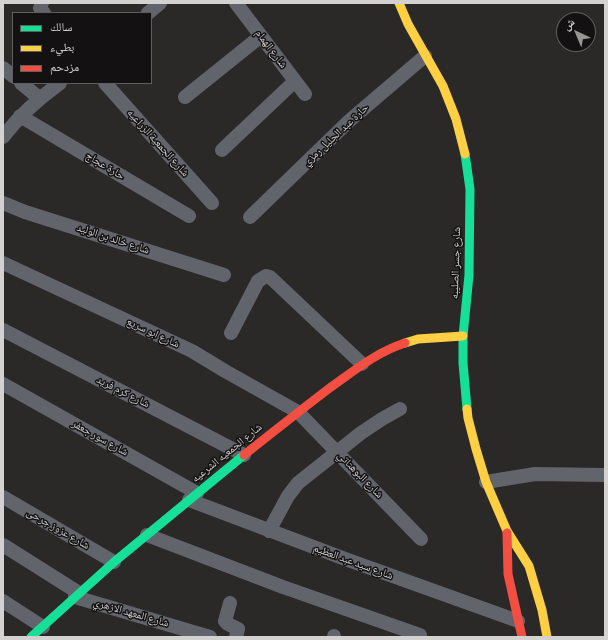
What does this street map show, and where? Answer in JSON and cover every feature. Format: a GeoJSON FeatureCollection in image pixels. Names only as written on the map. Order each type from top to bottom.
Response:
{"type":"FeatureCollection","features":[{"type":"Feature","properties":{"kind":"street"},"geometry":{"type":"LineString","coordinates":[[42,3],[40,8],[43,12]]}},
{"type":"Feature","properties":{"kind":"street"},"geometry":{"type":"LineString","coordinates":[[149,12],[160,3]]}},
{"type":"Feature","properties":{"kind":"street","name":"شارع الهمام"},"geometry":{"type":"LineString","coordinates":[[236,3],[305,94]]}},
{"type":"Feature","properties":{"kind":"street","name":"شارع جسر الصليبه"},"geometry":{"type":"LineString","coordinates":[[399,3],[408,24],[445,93],[456,119],[465,154],[470,189],[468,287],[463,336],[465,390],[468,418],[486,482],[507,531],[529,566],[542,610],[547,637]]}},
{"type":"Feature","properties":{"kind":"street"},"geometry":{"type":"LineString","coordinates":[[185,97],[261,36]]}},
{"type":"Feature","properties":{"kind":"street","name":"حارة عبد الجليل رمزي"},"geometry":{"type":"LineString","coordinates":[[250,217],[349,121],[425,56]]}},
{"type":"Feature","properties":{"kind":"street"},"geometry":{"type":"LineString","coordinates":[[3,68],[12,75]]}},
{"type":"Feature","properties":{"kind":"street"},"geometry":{"type":"LineString","coordinates":[[222,150],[295,80]]}},
{"type":"Feature","properties":{"kind":"street"},"geometry":{"type":"LineString","coordinates":[[22,84],[39,98]]}},
{"type":"Feature","properties":{"kind":"street"},"geometry":{"type":"LineString","coordinates":[[3,137],[20,116],[39,98],[59,84]]}},
{"type":"Feature","properties":{"kind":"street","name":"شارع الجمعية الزراعيه"},"geometry":{"type":"LineString","coordinates":[[106,84],[212,203]]}},
{"type":"Feature","properties":{"kind":"street","name":"حارة عجاج"},"geometry":{"type":"LineString","coordinates":[[20,116],[189,216]]}},
{"type":"Feature","properties":{"kind":"street","name":"شارع خالد بن الوليد"},"geometry":{"type":"LineString","coordinates":[[3,203],[26,212],[224,275]]}},
{"type":"Feature","properties":{"kind":"street","name":"شارع ابو سريع"},"geometry":{"type":"LineString","coordinates":[[3,263],[192,351],[298,412]]}},
{"type":"Feature","properties":{"kind":"street"},"geometry":{"type":"LineString","coordinates":[[231,334],[258,281],[266,276],[270,277],[362,364]]}},
{"type":"Feature","properties":{"kind":"street","name":"شارع كرم فريد"},"geometry":{"type":"LineString","coordinates":[[3,330],[244,455]]}},
{"type":"Feature","properties":{"kind":"street","name":"شارع الجمعيه الشرعيه"},"geometry":{"type":"LineString","coordinates":[[31,637],[114,562],[193,496],[298,412],[362,364],[392,347],[418,339],[463,336]]}},
{"type":"Feature","properties":{"kind":"street","name":"شارع سور جعفر"},"geometry":{"type":"LineString","coordinates":[[3,384],[193,496]]}},
{"type":"Feature","properties":{"kind":"street"},"geometry":{"type":"LineString","coordinates":[[269,530],[292,490],[298,484],[336,452],[382,419],[400,409]]}},
{"type":"Feature","properties":{"kind":"street","name":"شارع البوهتاتي"},"geometry":{"type":"LineString","coordinates":[[298,412],[421,539]]}},
{"type":"Feature","properties":{"kind":"street"},"geometry":{"type":"LineString","coordinates":[[486,482],[535,474],[605,475]]}},
{"type":"Feature","properties":{"kind":"street","name":"شارع سيد عبد العظيم"},"geometry":{"type":"LineString","coordinates":[[193,496],[269,530],[518,622]]}},
{"type":"Feature","properties":{"kind":"street","name":"شارع عزوز جرحى"},"geometry":{"type":"LineString","coordinates":[[3,497],[114,562]]}},
{"type":"Feature","properties":{"kind":"street","name":"شارع جسر الصليبه"},"geometry":{"type":"LineString","coordinates":[[507,531],[508,574],[522,637]]}},
{"type":"Feature","properties":{"kind":"street"},"geometry":{"type":"LineString","coordinates":[[148,535],[283,587],[420,635]]}},
{"type":"Feature","properties":{"kind":"street","name":"شارع المعهد الازهري"},"geometry":{"type":"LineString","coordinates":[[3,545],[77,595],[210,637]]}},
{"type":"Feature","properties":{"kind":"street"},"geometry":{"type":"LineString","coordinates":[[3,601],[43,626]]}},
{"type":"Feature","properties":{"kind":"street"},"geometry":{"type":"LineString","coordinates":[[230,604],[225,621],[238,629],[236,637]]}},
{"type":"Feature","properties":{"kind":"traffic: fast"},"geometry":{"type":"LineString","coordinates":[[465,154],[470,189],[469,275],[463,336],[463,363],[467,409]]}},
{"type":"Feature","properties":{"kind":"traffic: fast"},"geometry":{"type":"LineString","coordinates":[[31,637],[114,562],[244,455]]}},
{"type":"Feature","properties":{"kind":"traffic: slow"},"geometry":{"type":"LineString","coordinates":[[399,3],[408,24],[443,86],[456,119],[465,154]]}},
{"type":"Feature","properties":{"kind":"traffic: slow"},"geometry":{"type":"LineString","coordinates":[[405,343],[418,339],[463,336]]}},
{"type":"Feature","properties":{"kind":"traffic: slow"},"geometry":{"type":"LineString","coordinates":[[467,409],[476,449],[486,482],[507,531],[529,566],[542,610],[547,637]]}},
{"type":"Feature","properties":{"kind":"traffic: jam"},"geometry":{"type":"LineString","coordinates":[[244,455],[320,395],[358,368],[385,351],[405,343]]}},
{"type":"Feature","properties":{"kind":"traffic: jam"},"geometry":{"type":"LineString","coordinates":[[507,533],[508,574],[522,637]]}}]}
